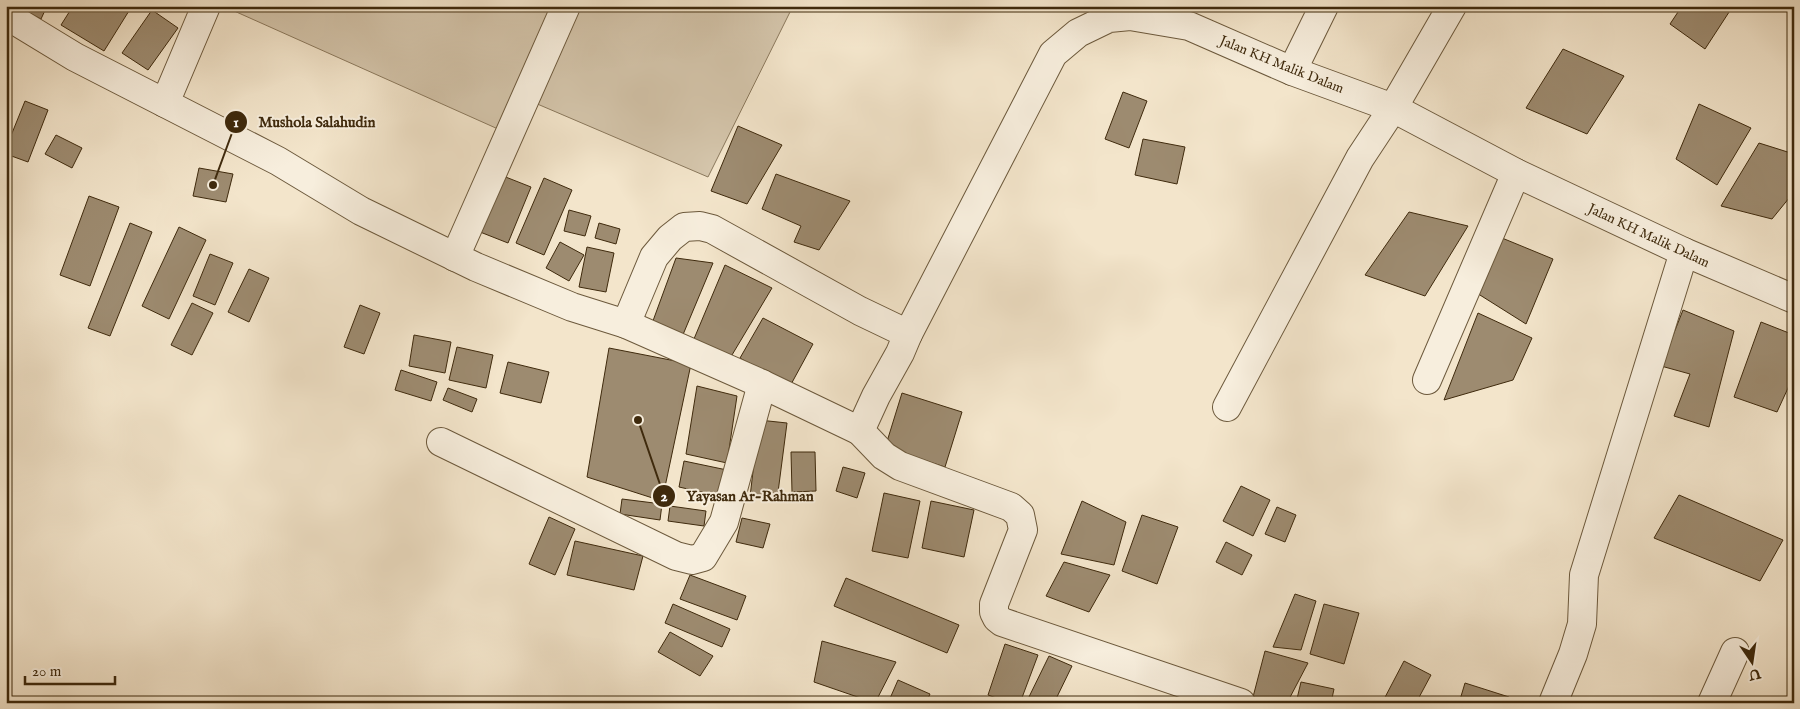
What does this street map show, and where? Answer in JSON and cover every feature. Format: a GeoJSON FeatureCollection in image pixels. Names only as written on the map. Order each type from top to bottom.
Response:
{"type":"FeatureCollection","features":[{"type":"Feature","properties":{"kind":"street"},"geometry":{"type":"LineString","coordinates":[[165,103],[206,6]]}},
{"type":"Feature","properties":{"kind":"street"},"geometry":{"type":"LineString","coordinates":[[455,257],[566,6]]}},
{"type":"Feature","properties":{"kind":"street"},"geometry":{"type":"LineString","coordinates":[[1292,71],[1324,6]]}},
{"type":"Feature","properties":{"kind":"street"},"geometry":{"type":"LineString","coordinates":[[1227,407],[1360,158],[1393,108],[1452,6]]}},
{"type":"Feature","properties":{"kind":"street","name":"Jalan KH Malik Dalam"},"geometry":{"type":"LineString","coordinates":[[860,431],[876,396],[900,353],[908,334],[1053,54],[1078,33],[1109,18],[1133,11],[1189,26],[1292,71],[1393,108],[1516,173],[1684,252],[1794,300]]}},
{"type":"Feature","properties":{"kind":"street"},"geometry":{"type":"LineString","coordinates":[[6,16],[75,57],[278,161],[361,211],[455,257],[572,307],[626,324],[762,384],[860,431],[884,456],[900,466],[1011,507],[1020,514],[1023,530],[994,604],[994,612],[1002,622],[1241,703]]}},
{"type":"Feature","properties":{"kind":"street"},"geometry":{"type":"LineString","coordinates":[[1427,380],[1516,173]]}},
{"type":"Feature","properties":{"kind":"street"},"geometry":{"type":"LineString","coordinates":[[626,324],[654,257],[670,238],[684,227],[700,226],[712,229],[860,311],[908,334]]}},
{"type":"Feature","properties":{"kind":"street"},"geometry":{"type":"LineString","coordinates":[[1553,703],[1573,654],[1582,624],[1584,574],[1684,252]]}},
{"type":"Feature","properties":{"kind":"street"},"geometry":{"type":"LineString","coordinates":[[441,442],[676,556],[692,560],[703,557],[724,522],[762,384]]}},
{"type":"Feature","properties":{"kind":"street"},"geometry":{"type":"LineString","coordinates":[[1712,703],[1735,652]]}},
{"type":"Feature","properties":{"kind":"shaded area"},"geometry":{"type":"Polygon","coordinates":[[[223,6],[552,6],[498,129],[223,6]]]}},
{"type":"Feature","properties":{"kind":"shaded area"},"geometry":{"type":"Polygon","coordinates":[[[580,6],[793,6],[708,177],[535,103],[580,6]]]}},
{"type":"Feature","properties":{"kind":"building"},"geometry":{"type":"Polygon","coordinates":[[[14,6],[47,6],[41,19],[14,6]]]}},
{"type":"Feature","properties":{"kind":"building"},"geometry":{"type":"Polygon","coordinates":[[[73,6],[132,6],[104,51],[61,25],[73,6]]]}},
{"type":"Feature","properties":{"kind":"building"},"geometry":{"type":"Polygon","coordinates":[[[1682,6],[1733,6],[1705,49],[1670,24],[1682,6]]]}},
{"type":"Feature","properties":{"kind":"building"},"geometry":{"type":"Polygon","coordinates":[[[152,10],[178,28],[148,70],[122,53],[152,10]]]}},
{"type":"Feature","properties":{"kind":"building"},"geometry":{"type":"Polygon","coordinates":[[[1563,49],[1624,76],[1587,134],[1526,108],[1563,49]]]}},
{"type":"Feature","properties":{"kind":"building"},"geometry":{"type":"Polygon","coordinates":[[[1123,92],[1147,101],[1129,148],[1105,139],[1123,92]]]}},
{"type":"Feature","properties":{"kind":"building"},"geometry":{"type":"Polygon","coordinates":[[[25,101],[48,110],[28,162],[6,154],[6,148],[25,101]]]}},
{"type":"Feature","properties":{"kind":"building"},"geometry":{"type":"Polygon","coordinates":[[[1699,104],[1751,128],[1717,185],[1676,159],[1699,104]]]}},
{"type":"Feature","properties":{"kind":"building"},"geometry":{"type":"Polygon","coordinates":[[[738,126],[782,145],[747,204],[711,191],[738,126]]]}},
{"type":"Feature","properties":{"kind":"building"},"geometry":{"type":"Polygon","coordinates":[[[56,135],[82,148],[72,168],[45,154],[56,135]]]}},
{"type":"Feature","properties":{"kind":"building"},"geometry":{"type":"Polygon","coordinates":[[[1143,139],[1185,147],[1177,184],[1135,175],[1143,139]]]}},
{"type":"Feature","properties":{"kind":"building"},"geometry":{"type":"Polygon","coordinates":[[[1759,143],[1794,154],[1794,192],[1772,219],[1721,206],[1759,143]]]}},
{"type":"Feature","properties":{"kind":"building"},"geometry":{"type":"Polygon","coordinates":[[[199,168],[233,174],[226,202],[193,196],[199,168]]]}},
{"type":"Feature","properties":{"kind":"building"},"geometry":{"type":"Polygon","coordinates":[[[498,174],[531,187],[508,243],[475,230],[498,174]]]}},
{"type":"Feature","properties":{"kind":"building"},"geometry":{"type":"Polygon","coordinates":[[[776,174],[850,201],[819,250],[794,242],[801,226],[762,209],[776,174]]]}},
{"type":"Feature","properties":{"kind":"building"},"geometry":{"type":"Polygon","coordinates":[[[544,178],[572,190],[544,255],[516,243],[544,178]]]}},
{"type":"Feature","properties":{"kind":"building"},"geometry":{"type":"Polygon","coordinates":[[[89,196],[119,207],[90,286],[60,275],[89,196]]]}},
{"type":"Feature","properties":{"kind":"building"},"geometry":{"type":"Polygon","coordinates":[[[569,210],[591,216],[585,236],[564,231],[569,210]]]}},
{"type":"Feature","properties":{"kind":"building"},"geometry":{"type":"Polygon","coordinates":[[[1409,212],[1468,226],[1425,296],[1365,275],[1409,212]]]}},
{"type":"Feature","properties":{"kind":"building"},"geometry":{"type":"Polygon","coordinates":[[[130,223],[152,232],[110,336],[88,328],[130,223]]]}},
{"type":"Feature","properties":{"kind":"building"},"geometry":{"type":"Polygon","coordinates":[[[599,223],[620,229],[616,244],[595,238],[599,223]]]}},
{"type":"Feature","properties":{"kind":"building"},"geometry":{"type":"Polygon","coordinates":[[[179,227],[206,240],[169,319],[142,306],[179,227]]]}},
{"type":"Feature","properties":{"kind":"building"},"geometry":{"type":"Polygon","coordinates":[[[1502,238],[1553,259],[1526,324],[1472,290],[1502,238]]]}},
{"type":"Feature","properties":{"kind":"building"},"geometry":{"type":"Polygon","coordinates":[[[560,242],[584,255],[569,281],[546,268],[560,242]]]}},
{"type":"Feature","properties":{"kind":"building"},"geometry":{"type":"Polygon","coordinates":[[[587,247],[614,253],[606,292],[579,287],[587,247]]]}},
{"type":"Feature","properties":{"kind":"building"},"geometry":{"type":"Polygon","coordinates":[[[210,254],[233,263],[215,305],[193,296],[210,254]]]}},
{"type":"Feature","properties":{"kind":"building"},"geometry":{"type":"Polygon","coordinates":[[[676,258],[713,263],[682,337],[650,329],[676,258]]]}},
{"type":"Feature","properties":{"kind":"building"},"geometry":{"type":"Polygon","coordinates":[[[725,265],[772,288],[729,360],[691,346],[725,265]]]}},
{"type":"Feature","properties":{"kind":"building"},"geometry":{"type":"Polygon","coordinates":[[[249,269],[269,278],[249,322],[228,312],[249,269]]]}},
{"type":"Feature","properties":{"kind":"building"},"geometry":{"type":"Polygon","coordinates":[[[192,303],[213,313],[192,355],[171,345],[192,303]]]}},
{"type":"Feature","properties":{"kind":"building"},"geometry":{"type":"Polygon","coordinates":[[[360,305],[380,313],[364,354],[344,347],[360,305]]]}},
{"type":"Feature","properties":{"kind":"building"},"geometry":{"type":"Polygon","coordinates":[[[1683,310],[1734,331],[1709,427],[1674,416],[1690,374],[1661,366],[1683,310]]]}},
{"type":"Feature","properties":{"kind":"building"},"geometry":{"type":"Polygon","coordinates":[[[1478,313],[1532,338],[1513,380],[1444,400],[1478,313]]]}},
{"type":"Feature","properties":{"kind":"building"},"geometry":{"type":"Polygon","coordinates":[[[763,318],[813,344],[789,388],[740,358],[763,318]]]}},
{"type":"Feature","properties":{"kind":"building"},"geometry":{"type":"Polygon","coordinates":[[[1761,322],[1794,335],[1794,375],[1777,412],[1734,397],[1761,322]]]}},
{"type":"Feature","properties":{"kind":"building"},"geometry":{"type":"Polygon","coordinates":[[[414,335],[451,342],[445,373],[409,366],[414,335]]]}},
{"type":"Feature","properties":{"kind":"building"},"geometry":{"type":"Polygon","coordinates":[[[457,347],[493,355],[486,388],[449,380],[457,347]]]}},
{"type":"Feature","properties":{"kind":"building"},"geometry":{"type":"Polygon","coordinates":[[[609,348],[691,364],[662,501],[587,477],[609,348]]]}},
{"type":"Feature","properties":{"kind":"building"},"geometry":{"type":"Polygon","coordinates":[[[508,362],[549,372],[541,403],[500,393],[508,362]]]}},
{"type":"Feature","properties":{"kind":"building"},"geometry":{"type":"Polygon","coordinates":[[[401,370],[437,382],[431,401],[395,390],[401,370]]]}},
{"type":"Feature","properties":{"kind":"building"},"geometry":{"type":"Polygon","coordinates":[[[697,386],[737,396],[727,463],[686,454],[697,386]]]}},
{"type":"Feature","properties":{"kind":"building"},"geometry":{"type":"Polygon","coordinates":[[[448,388],[477,399],[472,412],[443,400],[448,388]]]}},
{"type":"Feature","properties":{"kind":"building"},"geometry":{"type":"Polygon","coordinates":[[[902,393],[962,412],[945,467],[885,448],[902,393]]]}},
{"type":"Feature","properties":{"kind":"building"},"geometry":{"type":"Polygon","coordinates":[[[759,420],[787,423],[777,500],[750,497],[759,420]]]}},
{"type":"Feature","properties":{"kind":"building"},"geometry":{"type":"Polygon","coordinates":[[[791,452],[815,452],[816,491],[792,492],[791,452]]]}},
{"type":"Feature","properties":{"kind":"building"},"geometry":{"type":"Polygon","coordinates":[[[684,461],[727,470],[719,496],[679,487],[684,461]]]}},
{"type":"Feature","properties":{"kind":"building"},"geometry":{"type":"Polygon","coordinates":[[[843,467],[865,473],[857,498],[836,491],[843,467]]]}},
{"type":"Feature","properties":{"kind":"building"},"geometry":{"type":"Polygon","coordinates":[[[1241,486],[1270,500],[1253,536],[1223,521],[1241,486]]]}},
{"type":"Feature","properties":{"kind":"building"},"geometry":{"type":"Polygon","coordinates":[[[884,493],[920,501],[908,558],[872,551],[884,493]]]}},
{"type":"Feature","properties":{"kind":"building"},"geometry":{"type":"Polygon","coordinates":[[[1679,495],[1783,540],[1760,581],[1654,538],[1679,495]]]}},
{"type":"Feature","properties":{"kind":"building"},"geometry":{"type":"Polygon","coordinates":[[[622,499],[662,504],[660,520],[620,514],[622,499]]]}},
{"type":"Feature","properties":{"kind":"building"},"geometry":{"type":"Polygon","coordinates":[[[931,501],[974,510],[964,557],[922,548],[931,501]]]}},
{"type":"Feature","properties":{"kind":"building"},"geometry":{"type":"Polygon","coordinates":[[[1082,501],[1126,522],[1114,565],[1061,554],[1082,501]]]}},
{"type":"Feature","properties":{"kind":"building"},"geometry":{"type":"Polygon","coordinates":[[[670,506],[706,511],[704,526],[668,521],[670,506]]]}},
{"type":"Feature","properties":{"kind":"building"},"geometry":{"type":"Polygon","coordinates":[[[1277,507],[1296,515],[1285,542],[1265,534],[1277,507]]]}},
{"type":"Feature","properties":{"kind":"building"},"geometry":{"type":"Polygon","coordinates":[[[1142,515],[1178,527],[1157,584],[1122,571],[1142,515]]]}},
{"type":"Feature","properties":{"kind":"building"},"geometry":{"type":"Polygon","coordinates":[[[549,517],[575,529],[555,575],[529,564],[549,517]]]}},
{"type":"Feature","properties":{"kind":"building"},"geometry":{"type":"Polygon","coordinates":[[[742,518],[770,524],[763,548],[736,542],[742,518]]]}},
{"type":"Feature","properties":{"kind":"building"},"geometry":{"type":"Polygon","coordinates":[[[575,541],[643,556],[634,590],[567,575],[575,541]]]}},
{"type":"Feature","properties":{"kind":"building"},"geometry":{"type":"Polygon","coordinates":[[[1226,542],[1252,555],[1242,575],[1216,562],[1226,542]]]}},
{"type":"Feature","properties":{"kind":"building"},"geometry":{"type":"Polygon","coordinates":[[[1064,562],[1110,575],[1089,612],[1046,596],[1064,562]]]}},
{"type":"Feature","properties":{"kind":"building"},"geometry":{"type":"Polygon","coordinates":[[[690,575],[746,596],[737,620],[680,599],[690,575]]]}},
{"type":"Feature","properties":{"kind":"building"},"geometry":{"type":"Polygon","coordinates":[[[846,578],[959,625],[947,653],[834,606],[846,578]]]}},
{"type":"Feature","properties":{"kind":"building"},"geometry":{"type":"Polygon","coordinates":[[[1295,594],[1316,601],[1301,650],[1273,647],[1295,594]]]}},
{"type":"Feature","properties":{"kind":"building"},"geometry":{"type":"Polygon","coordinates":[[[673,604],[730,629],[722,647],[665,623],[673,604]]]}},
{"type":"Feature","properties":{"kind":"building"},"geometry":{"type":"Polygon","coordinates":[[[1324,604],[1359,613],[1344,664],[1310,654],[1324,604]]]}},
{"type":"Feature","properties":{"kind":"building"},"geometry":{"type":"Polygon","coordinates":[[[670,632],[713,656],[700,676],[658,652],[670,632]]]}},
{"type":"Feature","properties":{"kind":"building"},"geometry":{"type":"Polygon","coordinates":[[[822,641],[896,662],[875,703],[814,682],[822,641]]]}},
{"type":"Feature","properties":{"kind":"building"},"geometry":{"type":"Polygon","coordinates":[[[1005,644],[1038,655],[1020,703],[1010,703],[988,695],[1005,644]]]}},
{"type":"Feature","properties":{"kind":"building"},"geometry":{"type":"Polygon","coordinates":[[[1265,651],[1308,663],[1287,703],[1278,703],[1253,697],[1265,651]]]}},
{"type":"Feature","properties":{"kind":"building"},"geometry":{"type":"Polygon","coordinates":[[[1049,656],[1072,666],[1054,703],[1026,703],[1049,656]]]}},
{"type":"Feature","properties":{"kind":"building"},"geometry":{"type":"Polygon","coordinates":[[[1404,661],[1431,675],[1416,703],[1382,703],[1404,661]]]}},
{"type":"Feature","properties":{"kind":"building"},"geometry":{"type":"Polygon","coordinates":[[[898,680],[930,694],[926,703],[888,703],[898,680]]]}},
{"type":"Feature","properties":{"kind":"building"},"geometry":{"type":"Polygon","coordinates":[[[1301,682],[1334,689],[1331,703],[1296,703],[1301,682]]]}},
{"type":"Feature","properties":{"kind":"building"},"geometry":{"type":"Polygon","coordinates":[[[1465,683],[1509,697],[1507,703],[1459,703],[1465,683]]]}},
{"type":"Feature","properties":{"kind":"place","name":"Mushola Salahudin"},"geometry":{"type":"Point","coordinates":[213,185]}},
{"type":"Feature","properties":{"kind":"place","name":"Yayasan Ar-Rahman"},"geometry":{"type":"Point","coordinates":[638,420]}}]}
